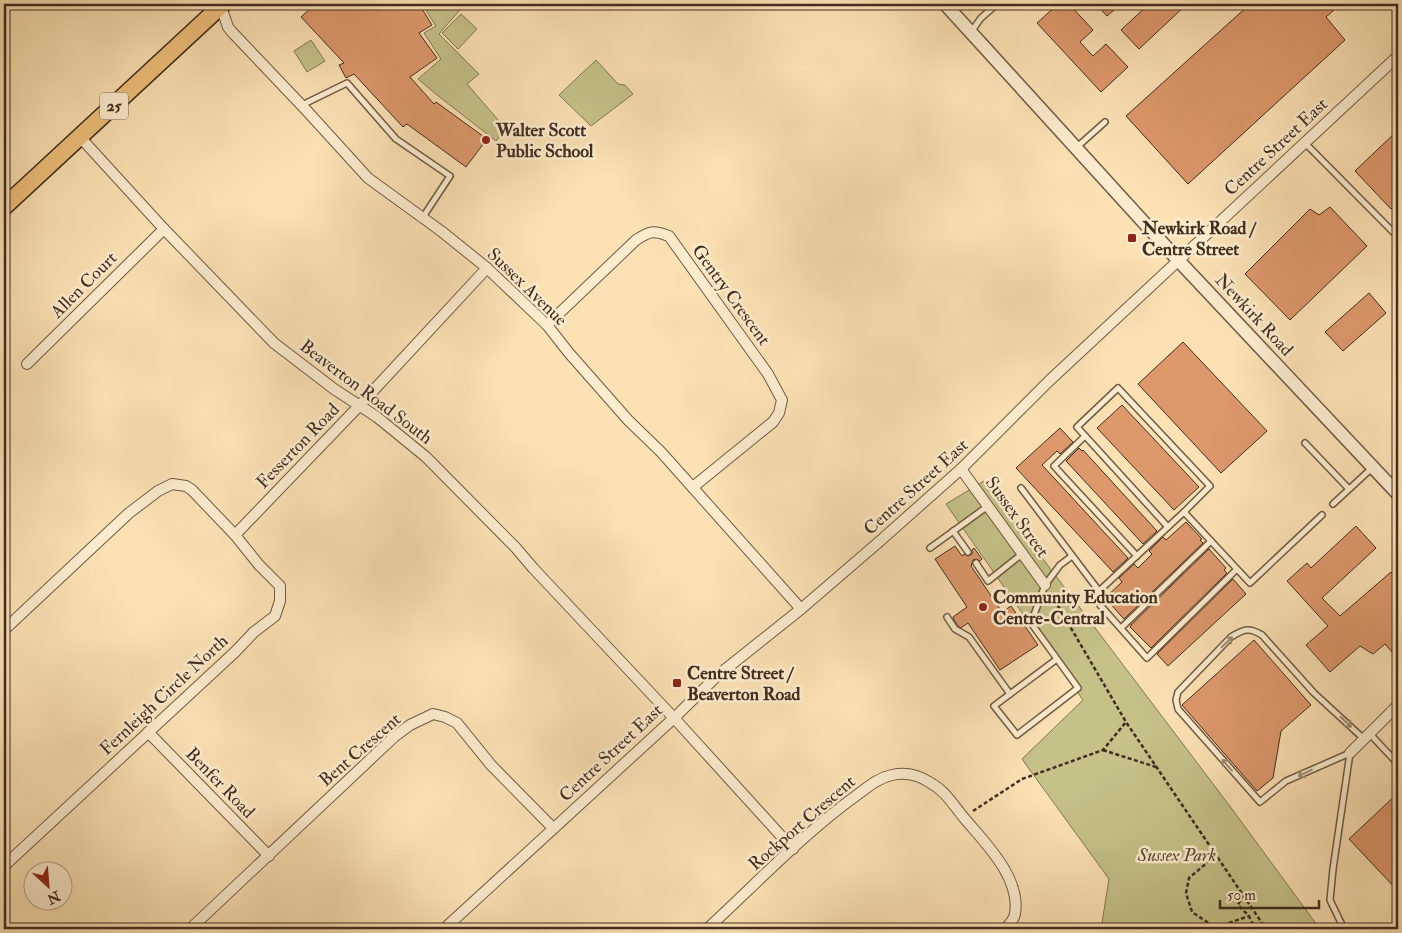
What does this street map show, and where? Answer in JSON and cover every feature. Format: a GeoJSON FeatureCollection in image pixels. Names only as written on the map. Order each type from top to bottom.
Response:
{"type":"FeatureCollection","features":[{"type":"Feature","properties":{"kind":"main road","name":"25"},"geometry":{"type":"LineString","coordinates":[[5,203],[80,137],[221,4]]}},
{"type":"Feature","properties":{"kind":"street","name":"Sussex Avenue"},"geometry":{"type":"LineString","coordinates":[[221,4],[228,27],[368,178],[423,217],[486,268],[548,325],[569,354],[628,420],[661,452],[801,609]]}},
{"type":"Feature","properties":{"kind":"street","name":"Newkirk Road"},"geometry":{"type":"LineString","coordinates":[[945,4],[1178,260],[1398,494]]}},
{"type":"Feature","properties":{"kind":"street","name":"Centre Street East"},"geometry":{"type":"LineString","coordinates":[[444,929],[674,718],[717,676],[801,609],[961,468],[1049,381],[1398,56]]}},
{"type":"Feature","properties":{"kind":"street","name":"Beaverton Road South"},"geometry":{"type":"LineString","coordinates":[[80,137],[164,229],[274,343],[334,389],[377,417],[426,457],[479,509],[793,849]]}},
{"type":"Feature","properties":{"kind":"street","name":"Allen Court"},"geometry":{"type":"LineString","coordinates":[[27,364],[164,229]]}},
{"type":"Feature","properties":{"kind":"street","name":"Gentry Crescent"},"geometry":{"type":"LineString","coordinates":[[548,325],[636,240],[648,232],[658,232],[669,236],[768,374],[782,400],[779,412],[773,422],[692,487]]}},
{"type":"Feature","properties":{"kind":"street","name":"Fesserton Road"},"geometry":{"type":"LineString","coordinates":[[235,535],[359,406],[486,268]]}},
{"type":"Feature","properties":{"kind":"street","name":"Sussex Street"},"geometry":{"type":"LineString","coordinates":[[961,468],[1045,585]]}},
{"type":"Feature","properties":{"kind":"street"},"geometry":{"type":"LineString","coordinates":[[4,630],[129,513],[158,491],[172,484],[186,486],[192,490],[235,535]]}},
{"type":"Feature","properties":{"kind":"street","name":"Fernleigh Circle North"},"geometry":{"type":"LineString","coordinates":[[4,866],[235,652],[254,632],[275,616],[280,601],[280,586],[259,565],[235,535]]}},
{"type":"Feature","properties":{"kind":"street"},"geometry":{"type":"LineString","coordinates":[[1350,753],[1398,705]]}},
{"type":"Feature","properties":{"kind":"street","name":"Bent Crescent"},"geometry":{"type":"LineString","coordinates":[[190,929],[394,737],[410,725],[433,714],[457,723],[491,765],[553,828]]}},
{"type":"Feature","properties":{"kind":"street","name":"Benfer Road"},"geometry":{"type":"LineString","coordinates":[[148,732],[269,856]]}},
{"type":"Feature","properties":{"kind":"street","name":"Rockport Crescent"},"geometry":{"type":"LineString","coordinates":[[707,929],[831,814],[878,779],[893,774],[918,776],[929,782],[950,798],[964,818],[990,847],[1005,870],[1013,888],[1016,902],[1015,915],[1005,929]]}},
{"type":"Feature","properties":{"kind":"lane"},"geometry":{"type":"LineString","coordinates":[[970,32],[981,18],[997,4]]}},
{"type":"Feature","properties":{"kind":"lane"},"geometry":{"type":"LineString","coordinates":[[302,105],[347,83],[396,139],[450,176],[423,217]]}},
{"type":"Feature","properties":{"kind":"lane"},"geometry":{"type":"LineString","coordinates":[[1076,148],[1105,122]]}},
{"type":"Feature","properties":{"kind":"lane"},"geometry":{"type":"LineString","coordinates":[[1305,142],[1397,233]]}},
{"type":"Feature","properties":{"kind":"lane"},"geometry":{"type":"LineString","coordinates":[[1099,591],[1137,556],[1168,527],[1184,512],[1210,486],[1118,388],[1077,427],[1168,527]]}},
{"type":"Feature","properties":{"kind":"lane"},"geometry":{"type":"LineString","coordinates":[[1085,436],[1054,466],[1137,556]]}},
{"type":"Feature","properties":{"kind":"lane"},"geometry":{"type":"LineString","coordinates":[[1305,443],[1349,489]]}},
{"type":"Feature","properties":{"kind":"lane"},"geometry":{"type":"LineString","coordinates":[[1333,504],[1372,467]]}},
{"type":"Feature","properties":{"kind":"lane"},"geometry":{"type":"LineString","coordinates":[[1021,488],[1099,591],[1100,605],[1147,658],[1237,569]]}},
{"type":"Feature","properties":{"kind":"lane"},"geometry":{"type":"LineString","coordinates":[[930,548],[989,506]]}},
{"type":"Feature","properties":{"kind":"lane"},"geometry":{"type":"LineString","coordinates":[[1184,512],[1250,583],[1322,515]]}},
{"type":"Feature","properties":{"kind":"lane"},"geometry":{"type":"LineString","coordinates":[[953,531],[968,552]]}},
{"type":"Feature","properties":{"kind":"lane"},"geometry":{"type":"LineString","coordinates":[[1121,628],[1211,542]]}},
{"type":"Feature","properties":{"kind":"lane"},"geometry":{"type":"LineString","coordinates":[[976,563],[988,581],[1023,554]]}},
{"type":"Feature","properties":{"kind":"lane"},"geometry":{"type":"LineString","coordinates":[[1057,659],[994,706],[1017,735],[1078,688],[1032,623],[1045,585],[1060,565],[1072,556]]}},
{"type":"Feature","properties":{"kind":"lane"},"geometry":{"type":"LineString","coordinates":[[947,617],[955,629],[969,637],[1010,694]]}},
{"type":"Feature","properties":{"kind":"lane"},"geometry":{"type":"LineString","coordinates":[[1350,753],[1286,782],[1260,802],[1178,708],[1176,700],[1178,692],[1231,637],[1242,630],[1253,629],[1262,635],[1314,693],[1398,764]]}},
{"type":"Feature","properties":{"kind":"lane"},"geometry":{"type":"LineString","coordinates":[[1344,929],[1330,900],[1350,753]]}},
{"type":"Feature","properties":{"kind":"path"},"geometry":{"type":"LineString","coordinates":[[1045,585],[1126,722],[1266,929]]}},
{"type":"Feature","properties":{"kind":"path"},"geometry":{"type":"LineString","coordinates":[[964,818],[1022,778],[1103,750],[1126,722]]}},
{"type":"Feature","properties":{"kind":"path"},"geometry":{"type":"LineString","coordinates":[[1103,750],[1156,767]]}},
{"type":"Feature","properties":{"kind":"path"},"geometry":{"type":"LineString","coordinates":[[1216,856],[1189,878],[1186,893],[1192,912],[1210,924],[1220,926],[1249,916]]}},
{"type":"Feature","properties":{"kind":"path"},"geometry":{"type":"LineString","coordinates":[[1243,895],[1238,905],[1249,916],[1255,929]]}},
{"type":"Feature","properties":{"kind":"green space"},"geometry":{"type":"Polygon","coordinates":[[[422,4],[465,4],[439,34],[479,74],[467,84],[506,129],[496,141],[418,79],[441,59],[424,33],[436,26],[422,4]]]}},
{"type":"Feature","properties":{"kind":"green space"},"geometry":{"type":"Polygon","coordinates":[[[461,14],[477,29],[458,49],[442,33],[461,14]]]}},
{"type":"Feature","properties":{"kind":"green space"},"geometry":{"type":"Polygon","coordinates":[[[311,40],[325,61],[307,72],[294,51],[311,40]]]}},
{"type":"Feature","properties":{"kind":"green space"},"geometry":{"type":"Polygon","coordinates":[[[596,60],[618,84],[625,85],[633,94],[591,126],[559,95],[596,60]]]}},
{"type":"Feature","properties":{"kind":"green space","name":"Sussex Park"},"geometry":{"type":"Polygon","coordinates":[[[984,481],[1229,805],[1320,929],[1101,929],[1109,879],[1022,759],[1083,700],[946,504],[984,481]]]}},
{"type":"Feature","properties":{"kind":"building"},"geometry":{"type":"Polygon","coordinates":[[[315,4],[419,4],[432,25],[419,33],[437,58],[410,77],[434,104],[436,102],[487,139],[466,167],[407,124],[403,127],[354,74],[346,78],[339,65],[344,63],[301,17],[315,4]]]}},
{"type":"Feature","properties":{"kind":"building"},"geometry":{"type":"Polygon","coordinates":[[[1058,4],[1069,4],[1093,30],[1080,42],[1093,56],[1106,44],[1128,67],[1101,92],[1037,23],[1058,4]]]}},
{"type":"Feature","properties":{"kind":"building"},"geometry":{"type":"Polygon","coordinates":[[[1096,4],[1121,4],[1107,16],[1096,4]]]}},
{"type":"Feature","properties":{"kind":"building"},"geometry":{"type":"Polygon","coordinates":[[[1149,4],[1187,4],[1139,49],[1121,30],[1149,4]]]}},
{"type":"Feature","properties":{"kind":"building"},"geometry":{"type":"Polygon","coordinates":[[[1250,4],[1341,4],[1326,17],[1345,40],[1188,184],[1126,116],[1250,4]]]}},
{"type":"Feature","properties":{"kind":"building"},"geometry":{"type":"Polygon","coordinates":[[[1398,130],[1398,202],[1391,209],[1355,171],[1398,130]]]}},
{"type":"Feature","properties":{"kind":"building"},"geometry":{"type":"Polygon","coordinates":[[[1330,207],[1367,246],[1290,320],[1245,274],[1310,209],[1319,215],[1330,207]]]}},
{"type":"Feature","properties":{"kind":"building"},"geometry":{"type":"Polygon","coordinates":[[[1369,293],[1386,313],[1343,351],[1325,332],[1369,293]]]}},
{"type":"Feature","properties":{"kind":"building"},"geometry":{"type":"Polygon","coordinates":[[[1183,342],[1267,431],[1221,473],[1138,384],[1183,342]]]}},
{"type":"Feature","properties":{"kind":"building"},"geometry":{"type":"Polygon","coordinates":[[[1122,405],[1199,487],[1174,510],[1097,428],[1122,405]]]}},
{"type":"Feature","properties":{"kind":"building"},"geometry":{"type":"Polygon","coordinates":[[[1060,428],[1073,442],[1060,454],[1057,451],[1042,465],[1128,558],[1113,572],[1016,468],[1060,428]]]}},
{"type":"Feature","properties":{"kind":"building"},"geometry":{"type":"Polygon","coordinates":[[[1079,448],[1083,450],[1157,531],[1143,544],[1066,461],[1079,448]]]}},
{"type":"Feature","properties":{"kind":"building"},"geometry":{"type":"Polygon","coordinates":[[[1186,522],[1202,539],[1200,540],[1203,543],[1124,619],[1105,598],[1122,582],[1119,578],[1134,564],[1138,568],[1152,554],[1149,551],[1163,537],[1166,540],[1186,522]]]}},
{"type":"Feature","properties":{"kind":"building"},"geometry":{"type":"Polygon","coordinates":[[[1356,526],[1376,548],[1322,598],[1340,616],[1391,572],[1398,580],[1398,659],[1385,644],[1373,654],[1360,646],[1330,672],[1306,645],[1328,626],[1287,581],[1307,563],[1311,568],[1356,526]]]}},
{"type":"Feature","properties":{"kind":"building","name":"Community Education Centre-Central"},"geometry":{"type":"Polygon","coordinates":[[[955,546],[962,556],[964,554],[968,556],[972,554],[974,548],[982,559],[980,561],[973,560],[971,566],[1002,612],[1011,606],[1038,645],[1000,670],[968,623],[961,628],[953,618],[967,607],[935,559],[955,546]]]}},
{"type":"Feature","properties":{"kind":"building"},"geometry":{"type":"Polygon","coordinates":[[[1209,549],[1226,568],[1224,570],[1227,573],[1151,648],[1130,627],[1131,625],[1209,549]]]}},
{"type":"Feature","properties":{"kind":"building"},"geometry":{"type":"Polygon","coordinates":[[[1233,579],[1246,594],[1168,666],[1157,654],[1233,579]]]}},
{"type":"Feature","properties":{"kind":"building"},"geometry":{"type":"Polygon","coordinates":[[[1254,640],[1311,705],[1281,731],[1273,778],[1257,791],[1182,705],[1254,640]]]}},
{"type":"Feature","properties":{"kind":"building"},"geometry":{"type":"Polygon","coordinates":[[[1398,793],[1398,891],[1349,839],[1398,793]]]}},
{"type":"Feature","properties":{"kind":"place","name":"Walter Scott Public School"},"geometry":{"type":"Point","coordinates":[486,140]}},
{"type":"Feature","properties":{"kind":"place","name":"Newkirk Road / Centre Street"},"geometry":{"type":"Point","coordinates":[1132,238]}},
{"type":"Feature","properties":{"kind":"place","name":"Community Education Centre-Central"},"geometry":{"type":"Point","coordinates":[983,607]}},
{"type":"Feature","properties":{"kind":"place","name":"Centre Street / Beaverton Road"},"geometry":{"type":"Point","coordinates":[677,683]}}]}
